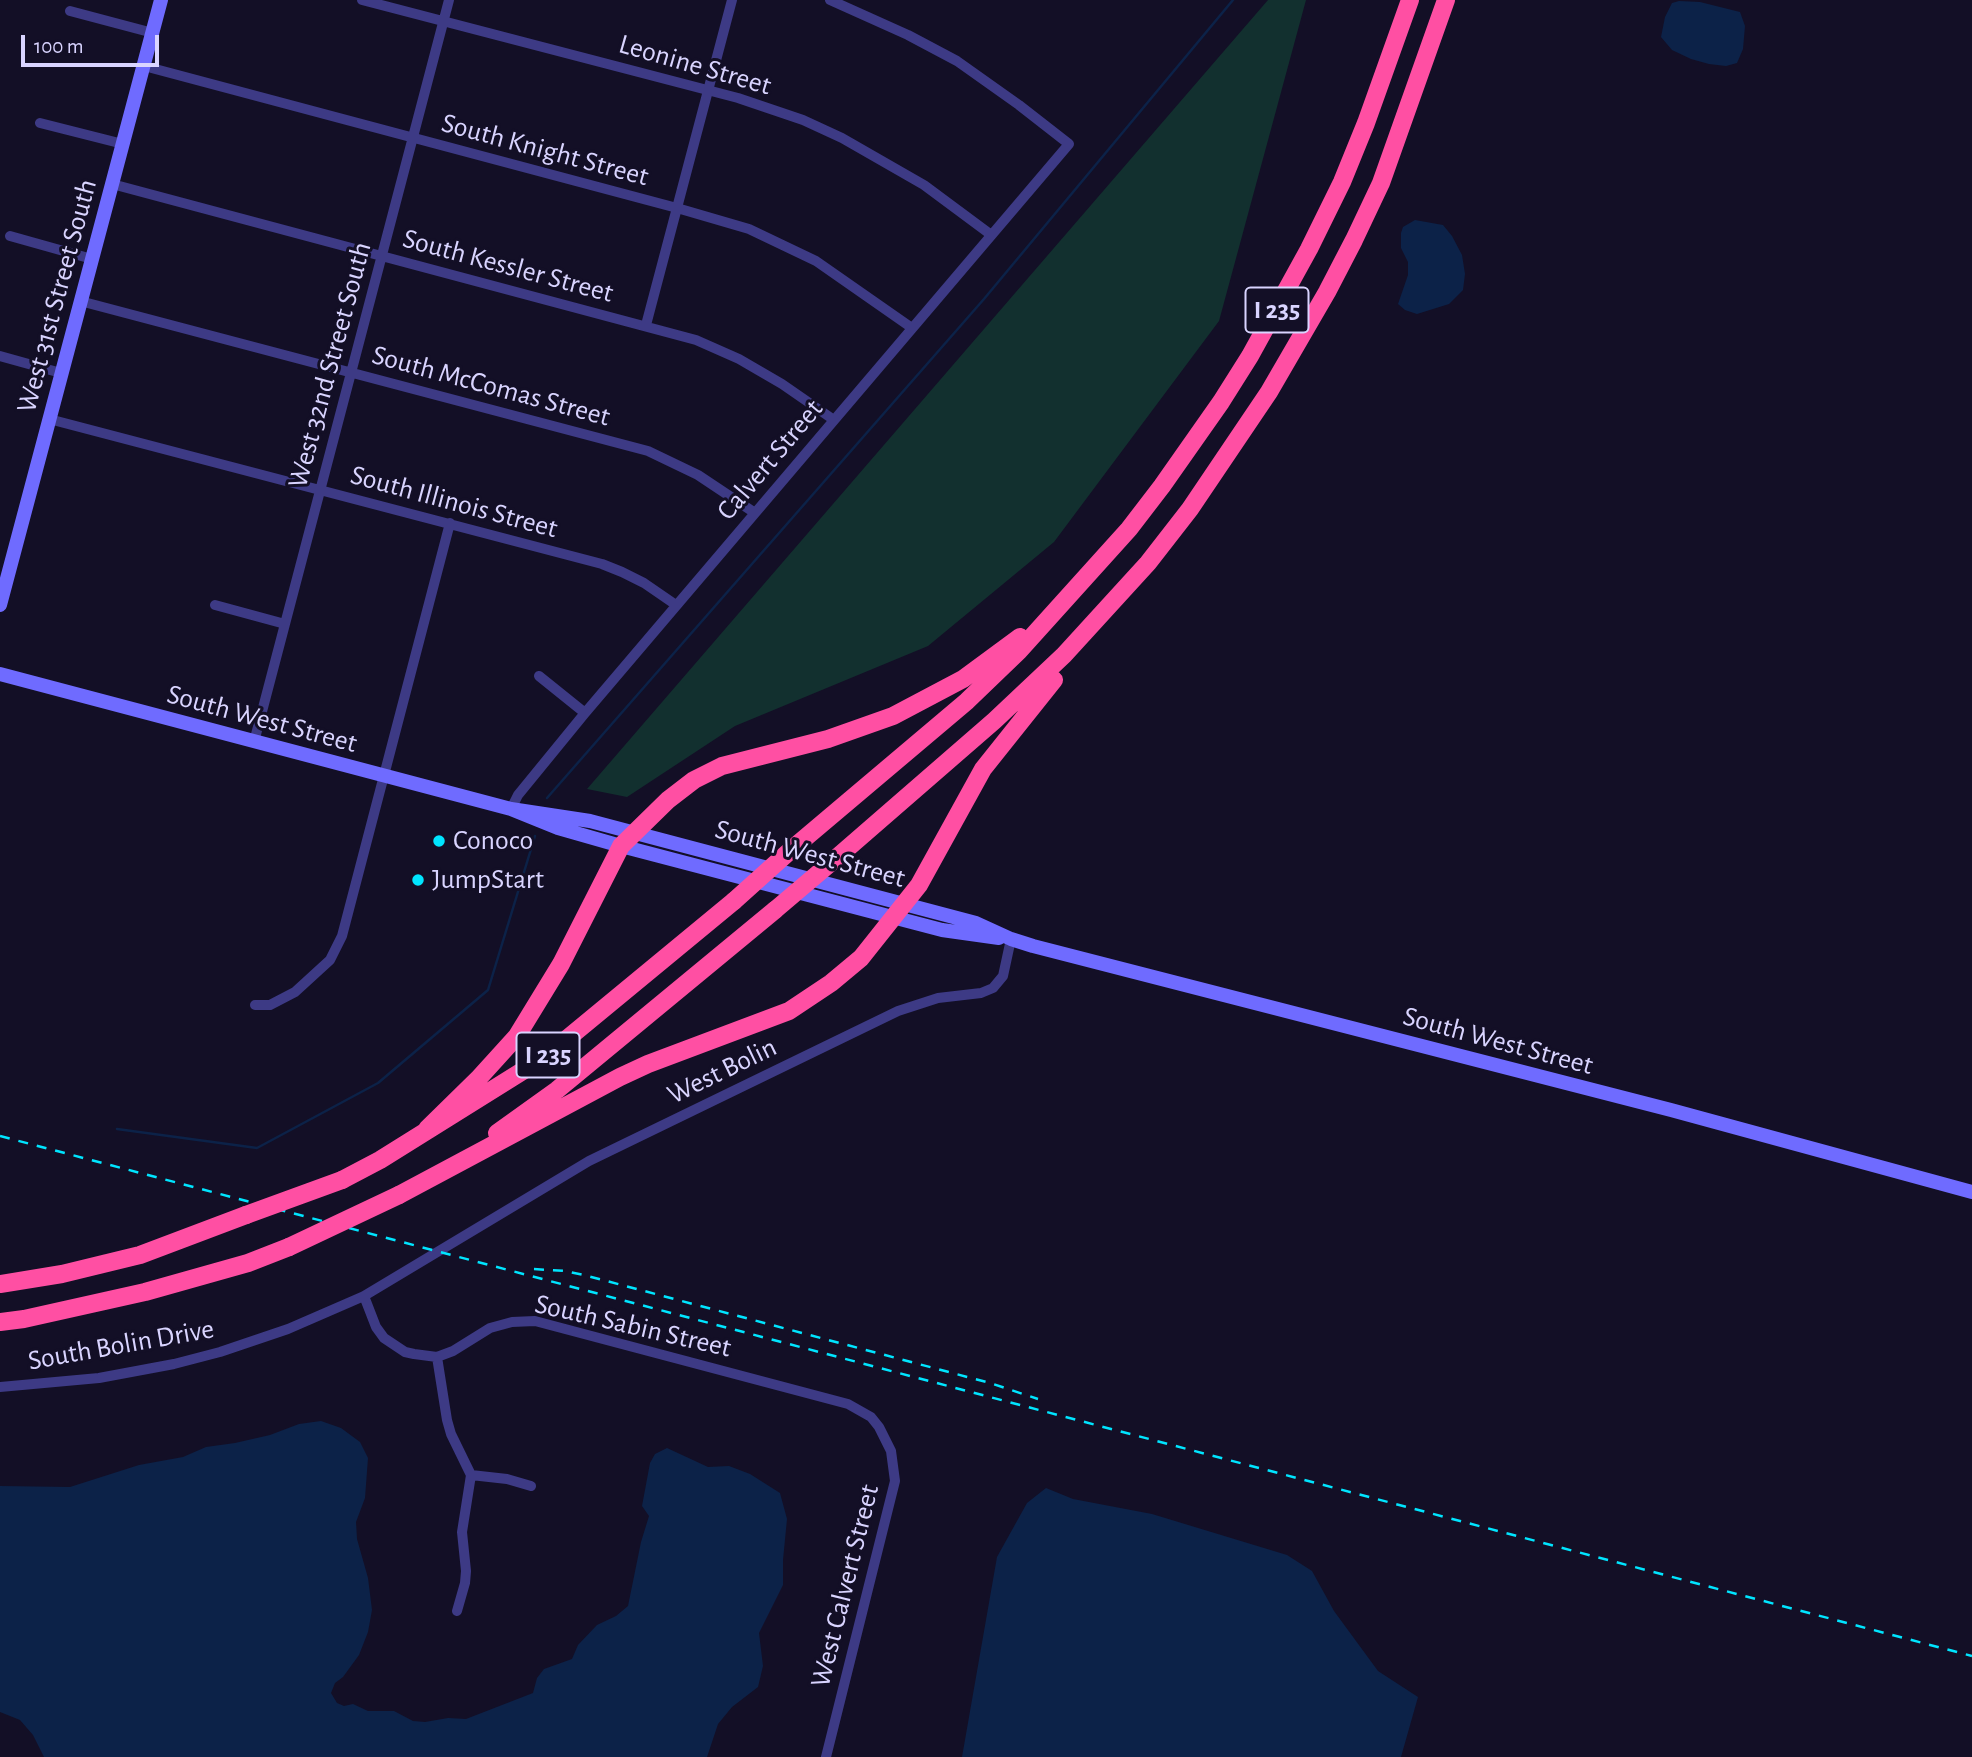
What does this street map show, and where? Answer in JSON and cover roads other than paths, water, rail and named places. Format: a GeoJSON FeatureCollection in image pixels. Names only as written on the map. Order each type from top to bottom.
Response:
{"type":"FeatureCollection","features":[{"type":"Feature","properties":{"kind":"highway","name":"I 235"},"geometry":{"type":"LineString","coordinates":[[0,1284],[62,1274],[140,1255],[342,1180],[380,1160],[545,1057],[734,901],[967,701],[1019,651],[1129,529],[1221,402],[1274,316],[1342,182],[1410,0]]}},
{"type":"Feature","properties":{"kind":"highway","name":"I 235"},"geometry":{"type":"LineString","coordinates":[[0,1322],[145,1292],[248,1263],[289,1247],[399,1195],[452,1166],[556,1090],[775,910],[1029,688],[1073,646],[1148,562],[1190,509],[1269,392],[1327,292],[1381,183],[1446,0]]}},
{"type":"Feature","properties":{"kind":"highway"},"geometry":{"type":"LineString","coordinates":[[452,1166],[648,1064],[789,1011],[831,983],[861,958],[919,885],[984,769],[1001,744],[1044,690],[1098,630],[1148,562]]}},
{"type":"Feature","properties":{"kind":"highway"},"geometry":{"type":"LineString","coordinates":[[427,1129],[503,1054],[532,1015],[627,839],[682,789],[722,766],[778,754],[858,730],[938,693],[1011,643],[1081,584]]}},
{"type":"Feature","properties":{"kind":"street","name":"West 31st Street South"},"geometry":{"type":"LineString","coordinates":[[0,605],[161,0]]}},
{"type":"Feature","properties":{"kind":"street","name":"Leonine Street"},"geometry":{"type":"LineString","coordinates":[[362,0],[708,90],[800,119],[842,138],[924,185],[990,234]]}},
{"type":"Feature","properties":{"kind":"street","name":"West 32nd Street South"},"geometry":{"type":"LineString","coordinates":[[254,742],[449,0]]}},
{"type":"Feature","properties":{"kind":"street"},"geometry":{"type":"LineString","coordinates":[[646,325],[732,0]]}},
{"type":"Feature","properties":{"kind":"street","name":"Calvert Street"},"geometry":{"type":"LineString","coordinates":[[511,809],[518,795],[585,713],[1069,144],[1019,104],[957,61],[908,35],[830,0]]}},
{"type":"Feature","properties":{"kind":"street"},"geometry":{"type":"LineString","coordinates":[[70,11],[153,33]]}},
{"type":"Feature","properties":{"kind":"street","name":"South Knight Street"},"geometry":{"type":"LineString","coordinates":[[144,66],[749,229],[800,252],[827,268],[912,328]]}},
{"type":"Feature","properties":{"kind":"street"},"geometry":{"type":"LineString","coordinates":[[40,123],[123,144]]}},
{"type":"Feature","properties":{"kind":"street","name":"South Kessler Street"},"geometry":{"type":"LineString","coordinates":[[112,184],[695,340],[740,359],[834,420]]}},
{"type":"Feature","properties":{"kind":"street"},"geometry":{"type":"LineString","coordinates":[[10,236],[92,259]]}},
{"type":"Feature","properties":{"kind":"street","name":"South McComas Street"},"geometry":{"type":"LineString","coordinates":[[80,301],[658,455],[728,494],[755,513]]}},
{"type":"Feature","properties":{"kind":"street"},"geometry":{"type":"LineString","coordinates":[[0,356],[61,373]]}},
{"type":"Feature","properties":{"kind":"street","name":"South Illinois Street"},"geometry":{"type":"LineString","coordinates":[[49,419],[612,568],[643,583],[676,606]]}},
{"type":"Feature","properties":{"kind":"street"},"geometry":{"type":"LineString","coordinates":[[255,1005],[270,1005],[295,992],[330,960],[342,936],[450,523]]}},
{"type":"Feature","properties":{"kind":"street"},"geometry":{"type":"LineString","coordinates":[[215,605],[285,624]]}},
{"type":"Feature","properties":{"kind":"street","name":"South West Street"},"geometry":{"type":"LineString","coordinates":[[0,674],[511,809],[590,821],[627,839],[898,910],[974,936],[1011,939],[1230,998],[1671,1110],[1972,1192]]}},
{"type":"Feature","properties":{"kind":"street"},"geometry":{"type":"LineString","coordinates":[[539,676],[585,713]]}},
{"type":"Feature","properties":{"kind":"street","name":"West Bolin"},"geometry":{"type":"LineString","coordinates":[[436,1251],[589,1161],[898,1011],[938,998],[981,993],[993,988],[1003,976],[1011,939]]}},
{"type":"Feature","properties":{"kind":"street","name":"South Bolin Drive"},"geometry":{"type":"LineString","coordinates":[[0,1387],[99,1378],[220,1352],[289,1329],[363,1296],[436,1251]]}},
{"type":"Feature","properties":{"kind":"street"},"geometry":{"type":"LineString","coordinates":[[363,1296],[376,1327],[390,1343],[405,1352],[437,1357],[447,1420],[471,1475],[462,1532],[465,1583],[457,1611]]}},
{"type":"Feature","properties":{"kind":"street","name":"South Sabin Street"},"geometry":{"type":"LineString","coordinates":[[437,1357],[453,1351],[490,1328],[512,1322],[535,1321],[848,1404],[861,1410],[879,1426]]}},
{"type":"Feature","properties":{"kind":"street","name":"West Calvert Street"},"geometry":{"type":"LineString","coordinates":[[826,1757],[895,1481],[891,1451],[879,1426]]}},
{"type":"Feature","properties":{"kind":"street"},"geometry":{"type":"LineString","coordinates":[[471,1475],[508,1479],[531,1486]]}},
{"type":"Feature","properties":{"kind":"water"},"geometry":{"type":"Polygon","coordinates":[[[1700,2],[1740,12],[1745,26],[1743,49],[1737,63],[1726,66],[1709,64],[1672,50],[1661,37],[1665,17],[1672,3],[1700,2]]]}},
{"type":"Feature","properties":{"kind":"water"},"geometry":{"type":"Polygon","coordinates":[[[1415,220],[1443,225],[1462,255],[1465,274],[1463,290],[1449,304],[1417,314],[1398,304],[1408,275],[1408,262],[1401,248],[1401,233],[1403,227],[1415,220]]]}},
{"type":"Feature","properties":{"kind":"water"},"geometry":{"type":"Polygon","coordinates":[[[321,1421],[341,1428],[360,1442],[368,1458],[365,1498],[356,1522],[372,1610],[368,1632],[359,1655],[343,1677],[335,1683],[331,1693],[337,1703],[344,1706],[353,1704],[368,1711],[394,1711],[413,1721],[466,1719],[533,1693],[537,1678],[544,1669],[572,1659],[578,1645],[597,1625],[616,1616],[628,1606],[649,1516],[642,1506],[650,1463],[655,1454],[667,1448],[708,1467],[729,1466],[750,1474],[780,1493],[787,1519],[783,1585],[759,1633],[763,1666],[758,1687],[732,1707],[718,1724],[707,1757],[44,1757],[33,1735],[20,1720],[0,1712],[0,1486],[70,1487],[139,1465],[183,1457],[206,1447],[235,1443],[270,1435],[299,1424],[321,1421]]]}},
{"type":"Feature","properties":{"kind":"water"},"geometry":{"type":"Polygon","coordinates":[[[1046,1488],[1073,1499],[1152,1514],[1287,1555],[1312,1571],[1334,1611],[1378,1671],[1418,1697],[1401,1757],[962,1757],[997,1557],[1027,1503],[1046,1488]]]}},
{"type":"Feature","properties":{"kind":"waterway"},"geometry":{"type":"LineString","coordinates":[[547,798],[984,299],[1233,0]]}},
{"type":"Feature","properties":{"kind":"waterway"},"geometry":{"type":"LineString","coordinates":[[117,1129],[257,1148],[378,1083],[488,990],[535,836]]}},
{"type":"Feature","properties":{"kind":"railway"},"geometry":{"type":"LineString","coordinates":[[0,1136],[1972,1656]]}},
{"type":"Feature","properties":{"kind":"railway"},"geometry":{"type":"LineString","coordinates":[[534,1269],[584,1275],[990,1383],[1038,1399]]}},
{"type":"Feature","properties":{"kind":"place","name":"Conoco"},"geometry":{"type":"Point","coordinates":[439,841]}},
{"type":"Feature","properties":{"kind":"place","name":"JumpStart"},"geometry":{"type":"Point","coordinates":[418,880]}}]}
